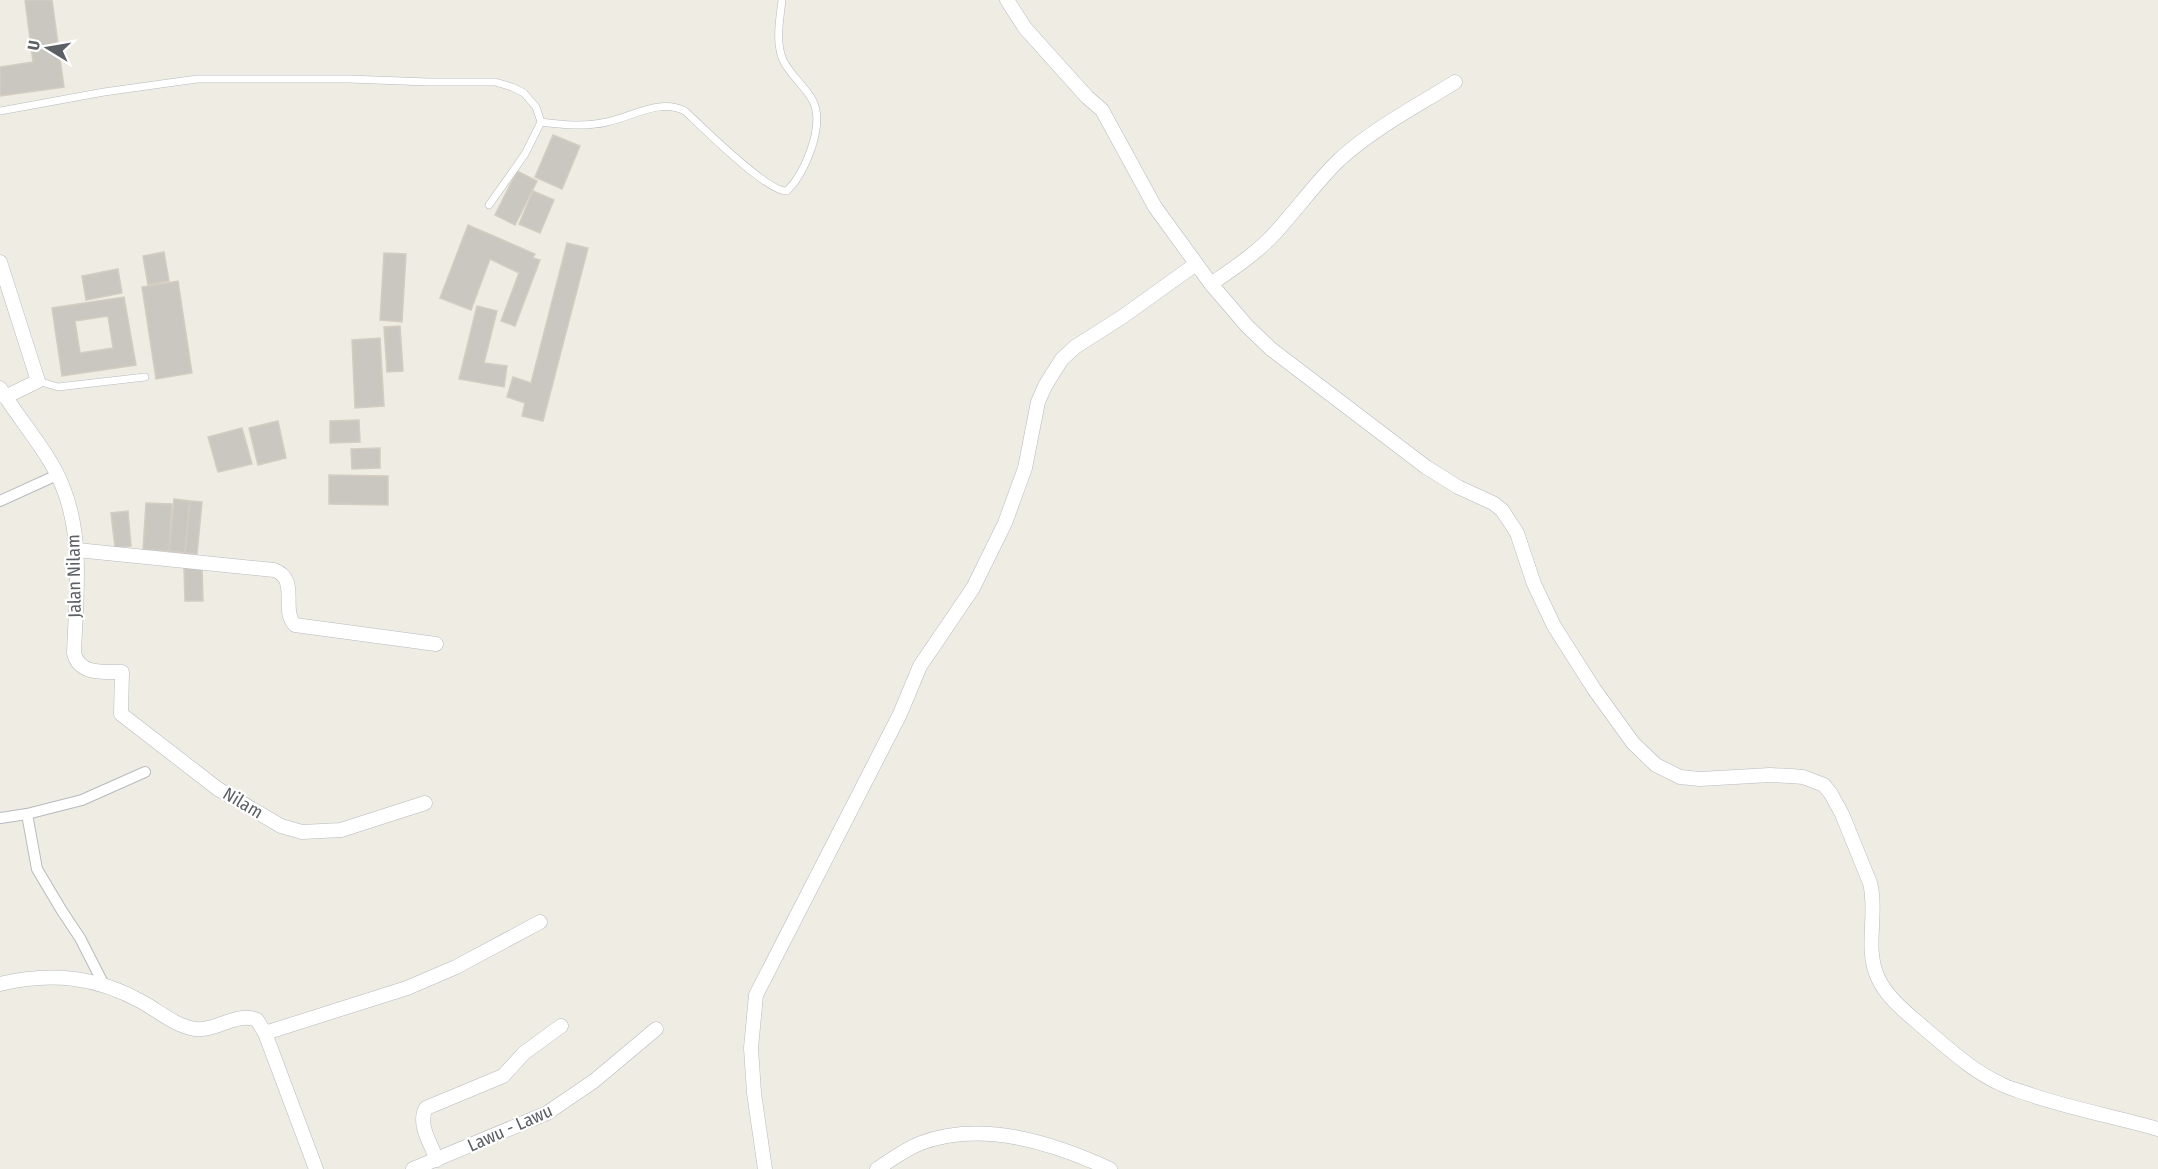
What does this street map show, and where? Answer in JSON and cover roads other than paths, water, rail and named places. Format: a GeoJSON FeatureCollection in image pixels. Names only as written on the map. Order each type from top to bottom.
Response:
{"type":"FeatureCollection","features":[{"type":"Feature","properties":{"kind":"street"},"geometry":{"type":"LineString","coordinates":[[1007,0],[1025,28],[1087,97],[1102,110],[1155,207],[1211,284],[1247,326],[1271,349],[1426,466],[1458,487],[1493,503],[1502,510],[1517,533],[1544,608],[1568,651],[1627,735],[1656,765],[1680,777],[1690,778],[1770,775],[1803,777],[1824,785],[1832,794],[1870,883],[1873,909],[1871,948],[1873,964],[1878,979],[1901,1008],[1971,1066],[2001,1084],[2071,1108],[2158,1129]]}},
{"type":"Feature","properties":{"kind":"street"},"geometry":{"type":"LineString","coordinates":[[1211,284],[1247,259],[1276,232],[1315,184],[1342,158],[1373,133],[1455,82]]}},
{"type":"Feature","properties":{"kind":"street"},"geometry":{"type":"LineString","coordinates":[[0,262],[38,381],[3,392]]}},
{"type":"Feature","properties":{"kind":"street"},"geometry":{"type":"LineString","coordinates":[[765,1169],[754,1093],[751,1048],[756,996],[900,714],[920,666],[973,588],[990,555],[1018,492],[1033,423],[1045,386],[1062,359],[1075,346],[1122,317],[1196,264]]}},
{"type":"Feature","properties":{"kind":"street","name":"Jalan Nilam"},"geometry":{"type":"LineString","coordinates":[[3,392],[57,475],[70,510],[77,550],[75,660],[86,670],[122,672]]}},
{"type":"Feature","properties":{"kind":"street"},"geometry":{"type":"LineString","coordinates":[[0,501],[57,475]]}},
{"type":"Feature","properties":{"kind":"street"},"geometry":{"type":"LineString","coordinates":[[77,550],[274,570],[287,582],[289,618],[295,625],[436,644]]}},
{"type":"Feature","properties":{"kind":"street","name":"Nilam"},"geometry":{"type":"LineString","coordinates":[[122,672],[121,714],[218,789],[281,826],[302,832],[341,830],[424,803]]}},
{"type":"Feature","properties":{"kind":"street"},"geometry":{"type":"LineString","coordinates":[[0,818],[27,814],[82,800],[145,772]]}},
{"type":"Feature","properties":{"kind":"street"},"geometry":{"type":"LineString","coordinates":[[27,814],[37,868],[80,938],[104,986]]}},
{"type":"Feature","properties":{"kind":"street"},"geometry":{"type":"LineString","coordinates":[[265,1033],[407,988],[456,967],[540,922]]}},
{"type":"Feature","properties":{"kind":"street"},"geometry":{"type":"LineString","coordinates":[[0,984],[44,976],[74,979],[121,991],[174,1022],[187,1027],[207,1029],[246,1017],[257,1020],[265,1033],[316,1169]]}},
{"type":"Feature","properties":{"kind":"street"},"geometry":{"type":"LineString","coordinates":[[437,1160],[423,1124],[422,1115],[426,1108],[503,1076],[524,1053],[561,1026]]}},
{"type":"Feature","properties":{"kind":"street","name":"Lawu - Lawu"},"geometry":{"type":"LineString","coordinates":[[413,1169],[548,1113],[594,1081],[656,1029]]}},
{"type":"Feature","properties":{"kind":"street"},"geometry":{"type":"LineString","coordinates":[[877,1169],[921,1143],[976,1134],[1009,1136],[1052,1146],[1074,1152],[1110,1169]]}},
{"type":"Feature","properties":{"kind":"lane"},"geometry":{"type":"LineString","coordinates":[[541,122],[570,125],[596,124],[664,105],[676,108],[685,111],[731,154],[776,190],[787,191],[800,173],[812,147],[818,120],[814,103],[781,54],[778,36],[782,0]]}},
{"type":"Feature","properties":{"kind":"lane"},"geometry":{"type":"LineString","coordinates":[[0,111],[104,92],[197,80],[349,79],[495,82],[524,93],[536,107],[541,122],[525,154],[489,206]]}},
{"type":"Feature","properties":{"kind":"lane"},"geometry":{"type":"LineString","coordinates":[[38,381],[58,387],[145,377]]}}]}
